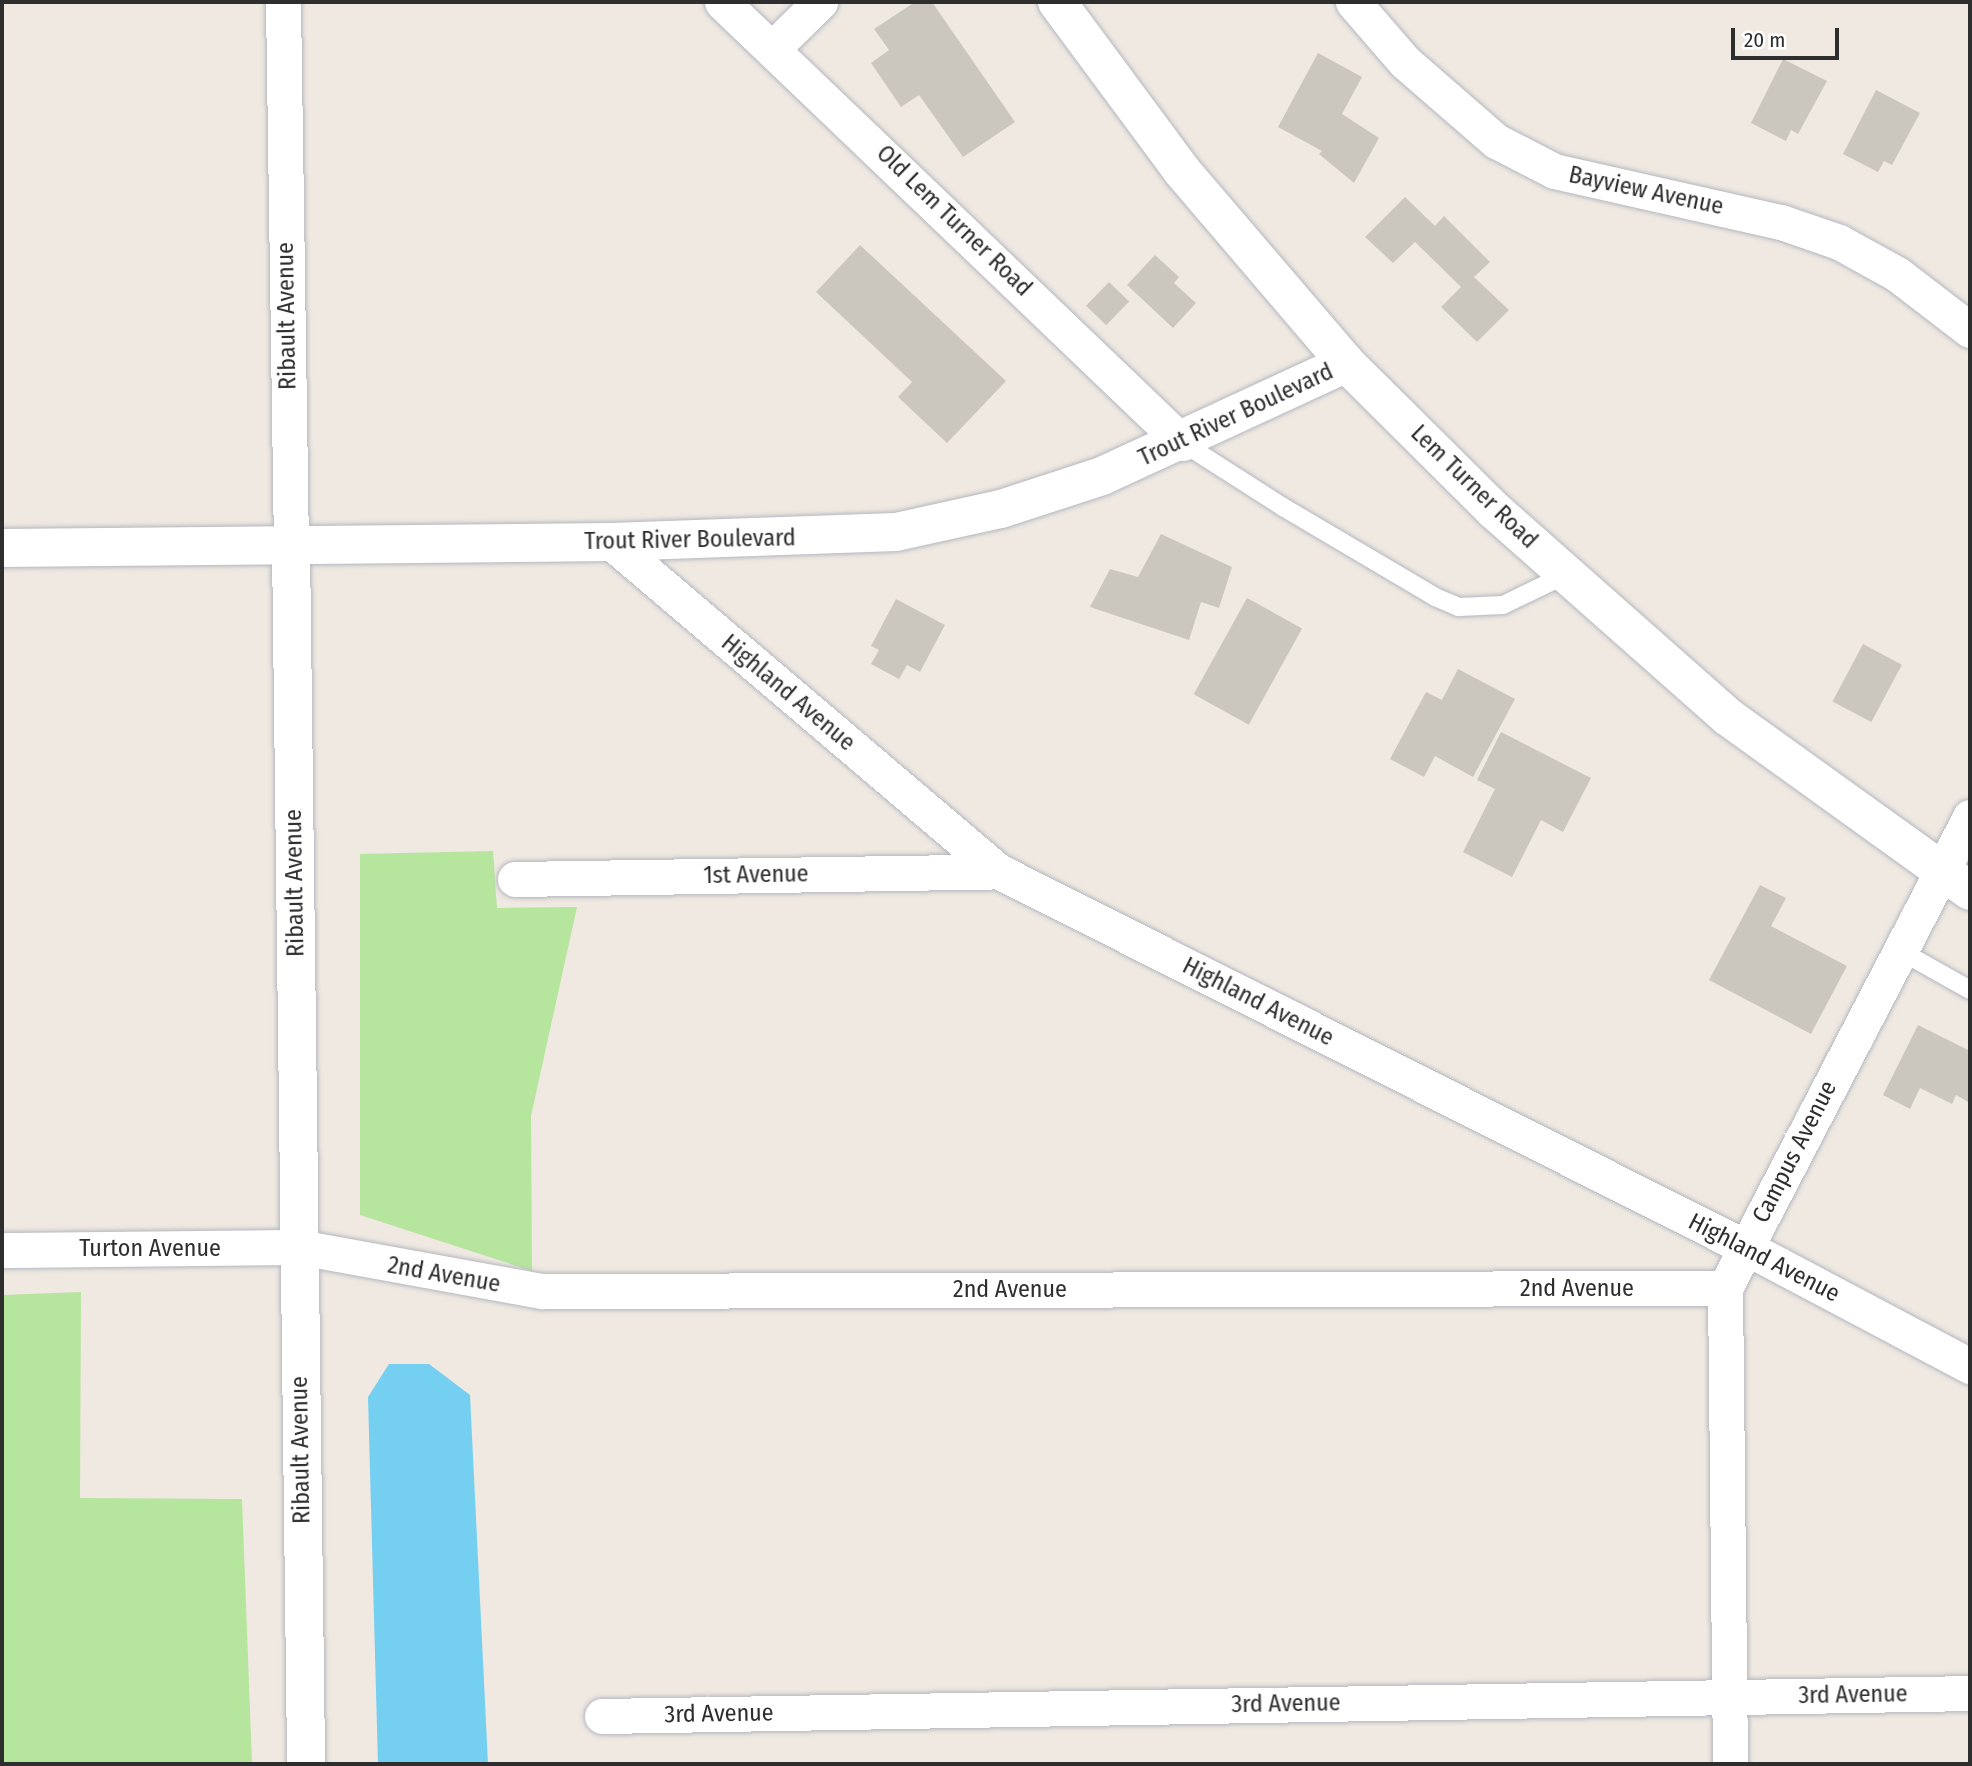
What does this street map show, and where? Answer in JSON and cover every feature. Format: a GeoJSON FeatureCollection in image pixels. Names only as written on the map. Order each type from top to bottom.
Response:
{"type":"FeatureCollection","features":[{"type":"Feature","properties":{"kind":"street","name":"Ribault Avenue"},"geometry":{"type":"LineString","coordinates":[[284,2],[306,1764]]}},
{"type":"Feature","properties":{"kind":"street","name":"Old Lem Turner Road"},"geometry":{"type":"LineString","coordinates":[[722,2],[1183,443]]}},
{"type":"Feature","properties":{"kind":"street"},"geometry":{"type":"LineString","coordinates":[[773,48],[820,2]]}},
{"type":"Feature","properties":{"kind":"street","name":"Lem Turner Road"},"geometry":{"type":"LineString","coordinates":[[1057,2],[1182,171],[1346,363],[1494,510],[1728,717],[1956,882]]}},
{"type":"Feature","properties":{"kind":"street","name":"Bayview Avenue"},"geometry":{"type":"LineString","coordinates":[[1353,2],[1405,62],[1496,141],[1554,171],[1781,222],[1839,242],[1897,274],[1970,330]]}},
{"type":"Feature","properties":{"kind":"street","name":"Trout River Boulevard"},"geometry":{"type":"LineString","coordinates":[[2,548],[611,542],[896,532],[1001,509],[1102,476],[1183,443],[1346,363]]}},
{"type":"Feature","properties":{"kind":"street","name":"Highland Avenue"},"geometry":{"type":"LineString","coordinates":[[611,542],[998,871],[1745,1248],[1970,1366]]}},
{"type":"Feature","properties":{"kind":"street","name":"Campus Avenue"},"geometry":{"type":"LineString","coordinates":[[1730,1764],[1725,1288],[1899,950],[1956,882],[1970,817]]}},
{"type":"Feature","properties":{"kind":"street","name":"1st Avenue"},"geometry":{"type":"LineString","coordinates":[[515,878],[998,871]]}},
{"type":"Feature","properties":{"kind":"street","name":"Turton Avenue"},"geometry":{"type":"LineString","coordinates":[[2,1250],[299,1248]]}},
{"type":"Feature","properties":{"kind":"street","name":"2nd Avenue"},"geometry":{"type":"LineString","coordinates":[[299,1248],[542,1291],[1725,1288]]}},
{"type":"Feature","properties":{"kind":"street","name":"3rd Avenue"},"geometry":{"type":"LineString","coordinates":[[602,1716],[1970,1693]]}},
{"type":"Feature","properties":{"kind":"lane"},"geometry":{"type":"LineString","coordinates":[[1183,443],[1283,507],[1434,597],[1460,607],[1503,606],[1567,574]]}},
{"type":"Feature","properties":{"kind":"lane"},"geometry":{"type":"LineString","coordinates":[[1899,950],[1970,990]]}},
{"type":"Feature","properties":{"kind":"green space"},"geometry":{"type":"Polygon","coordinates":[[[493,851],[497,908],[577,907],[531,1116],[532,1271],[360,1215],[360,854],[493,851]]]}},
{"type":"Feature","properties":{"kind":"green space"},"geometry":{"type":"Polygon","coordinates":[[[81,1292],[80,1498],[242,1499],[252,1764],[2,1764],[2,1295],[81,1292]]]}},
{"type":"Feature","properties":{"kind":"water"},"geometry":{"type":"Polygon","coordinates":[[[389,1364],[429,1364],[470,1395],[488,1764],[378,1764],[368,1397],[389,1364]]]}},
{"type":"Feature","properties":{"kind":"building"},"geometry":{"type":"Polygon","coordinates":[[[915,2],[932,2],[1015,122],[963,157],[919,95],[901,107],[871,63],[889,50],[874,29],[915,2]]]}},
{"type":"Feature","properties":{"kind":"building"},"geometry":{"type":"Polygon","coordinates":[[[1318,53],[1362,77],[1342,114],[1379,138],[1354,183],[1319,154],[1322,151],[1278,127],[1318,53]]]}},
{"type":"Feature","properties":{"kind":"building"},"geometry":{"type":"Polygon","coordinates":[[[1783,59],[1827,81],[1798,134],[1791,130],[1786,141],[1751,123],[1783,59]]]}},
{"type":"Feature","properties":{"kind":"building"},"geometry":{"type":"Polygon","coordinates":[[[1876,90],[1920,113],[1892,165],[1884,161],[1878,172],[1843,154],[1876,90]]]}},
{"type":"Feature","properties":{"kind":"building"},"geometry":{"type":"Polygon","coordinates":[[[1405,197],[1435,226],[1444,216],[1490,262],[1474,277],[1509,310],[1477,342],[1441,307],[1461,287],[1415,242],[1393,263],[1365,237],[1405,197]]]}},
{"type":"Feature","properties":{"kind":"building"},"geometry":{"type":"Polygon","coordinates":[[[860,245],[1006,381],[947,443],[898,397],[912,382],[816,292],[860,245]]]}},
{"type":"Feature","properties":{"kind":"building"},"geometry":{"type":"Polygon","coordinates":[[[1155,255],[1179,277],[1174,283],[1196,303],[1173,328],[1127,285],[1155,255]]]}},
{"type":"Feature","properties":{"kind":"building"},"geometry":{"type":"Polygon","coordinates":[[[1109,282],[1129,301],[1106,325],[1086,306],[1109,282]]]}},
{"type":"Feature","properties":{"kind":"building"},"geometry":{"type":"Polygon","coordinates":[[[1161,534],[1232,567],[1219,608],[1201,602],[1189,640],[1090,607],[1110,569],[1138,577],[1161,534]]]}},
{"type":"Feature","properties":{"kind":"building"},"geometry":{"type":"Polygon","coordinates":[[[1247,598],[1302,629],[1249,725],[1194,694],[1247,598]]]}},
{"type":"Feature","properties":{"kind":"building"},"geometry":{"type":"Polygon","coordinates":[[[896,599],[945,625],[920,672],[907,665],[899,679],[871,664],[879,650],[871,646],[896,599]]]}},
{"type":"Feature","properties":{"kind":"building"},"geometry":{"type":"Polygon","coordinates":[[[1863,644],[1902,665],[1871,722],[1832,701],[1863,644]]]}},
{"type":"Feature","properties":{"kind":"building"},"geometry":{"type":"Polygon","coordinates":[[[1458,669],[1515,699],[1473,777],[1435,756],[1424,777],[1390,759],[1426,692],[1442,700],[1458,669]]]}},
{"type":"Feature","properties":{"kind":"building"},"geometry":{"type":"Polygon","coordinates":[[[1501,732],[1591,778],[1563,832],[1541,820],[1512,877],[1463,852],[1495,789],[1477,780],[1501,732]]]}},
{"type":"Feature","properties":{"kind":"building"},"geometry":{"type":"Polygon","coordinates":[[[1760,885],[1786,898],[1771,926],[1847,966],[1811,1034],[1709,980],[1760,885]]]}},
{"type":"Feature","properties":{"kind":"building"},"geometry":{"type":"Polygon","coordinates":[[[1918,1025],[1970,1051],[1970,1103],[1956,1095],[1952,1104],[1920,1088],[1910,1109],[1883,1095],[1918,1025]]]}}]}
